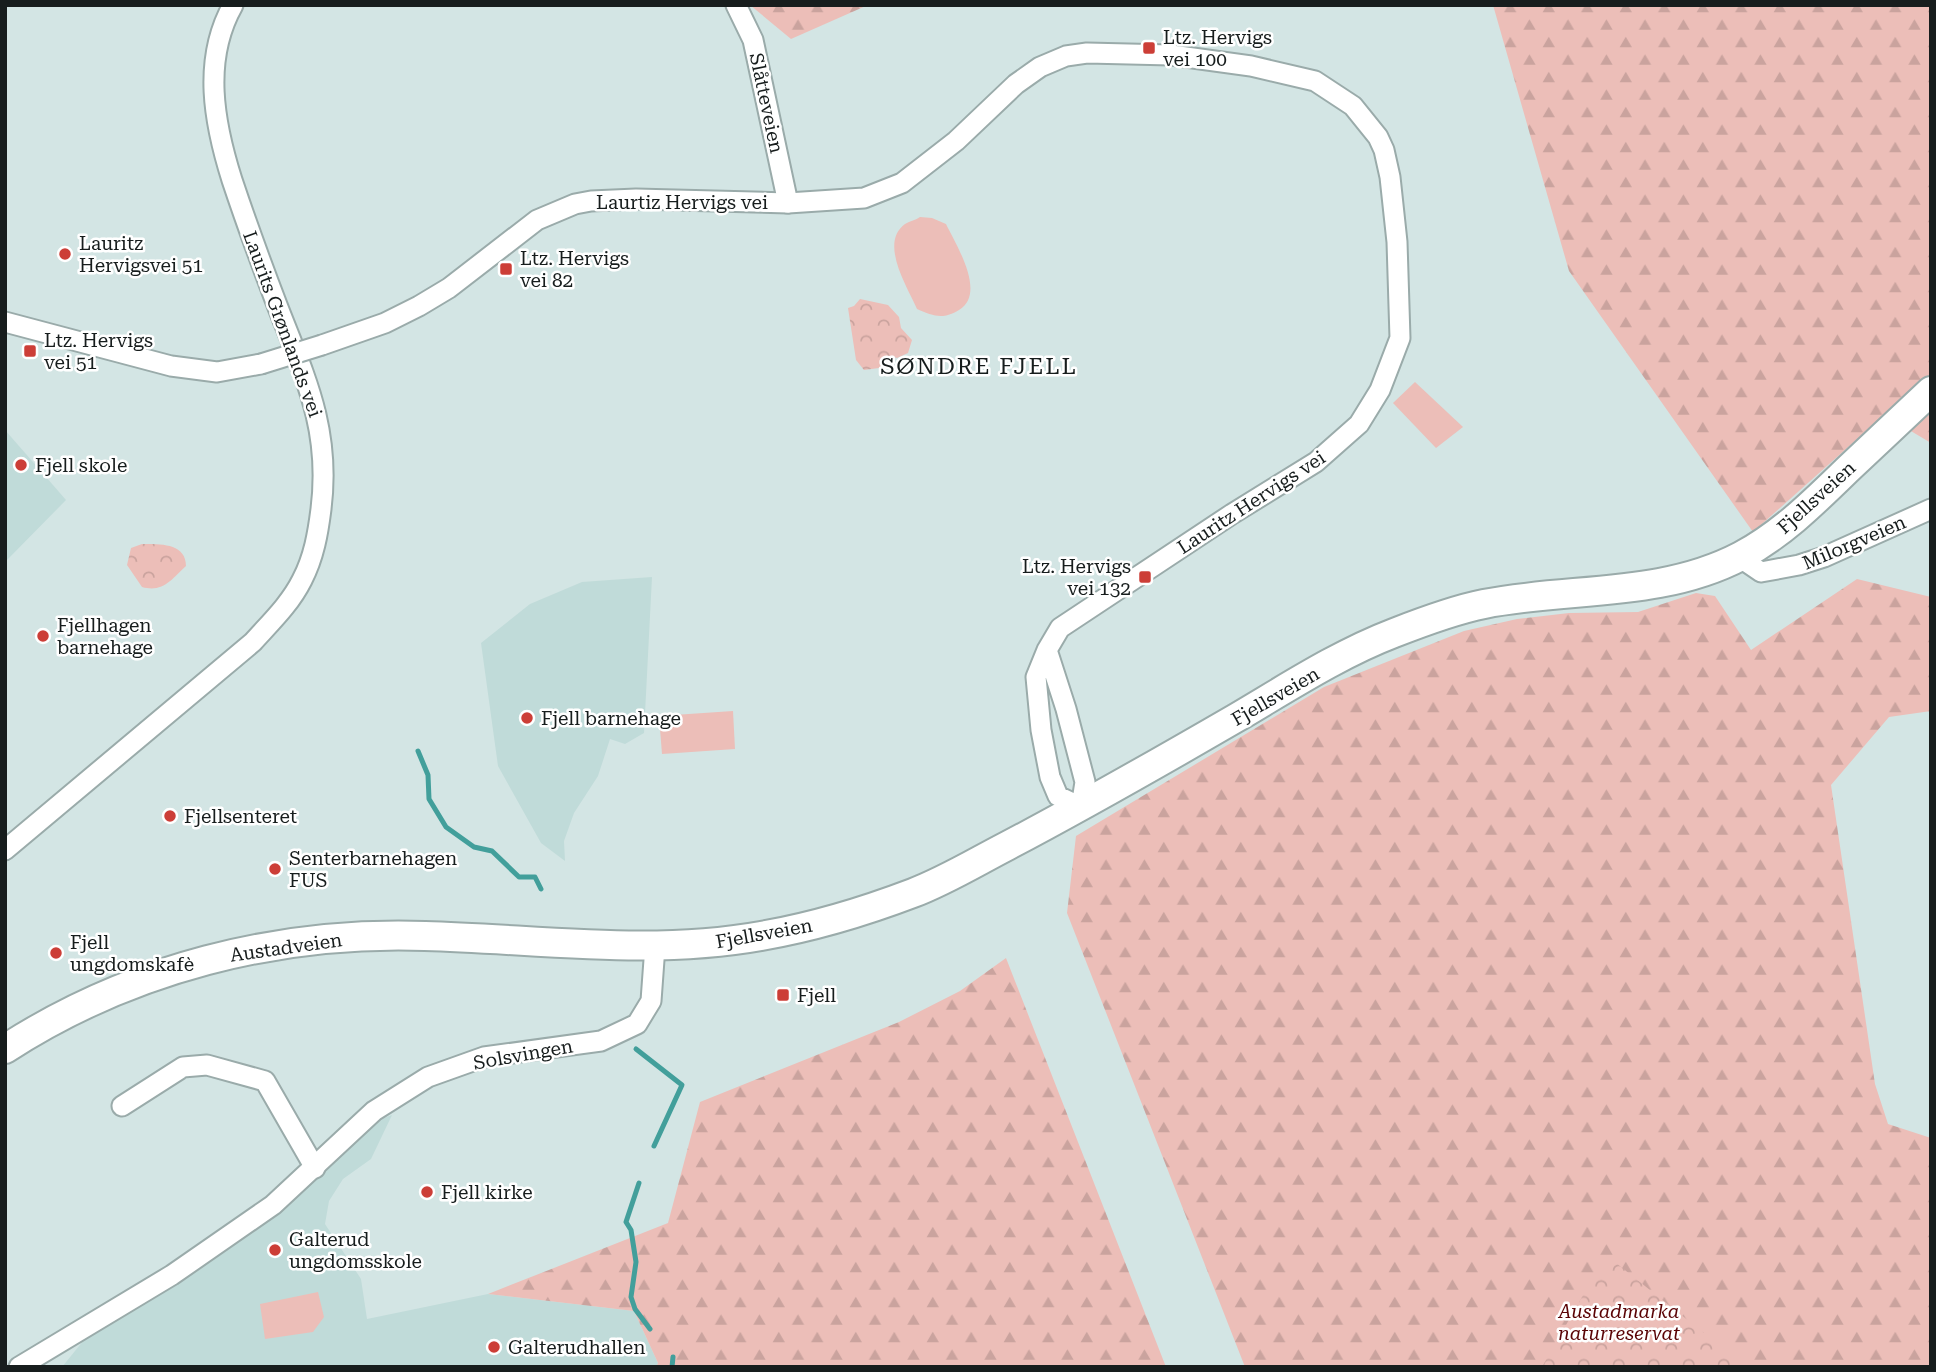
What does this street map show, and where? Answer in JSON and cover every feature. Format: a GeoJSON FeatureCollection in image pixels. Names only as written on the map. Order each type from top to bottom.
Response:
{"type":"FeatureCollection","features":[{"type":"Feature","properties":{"kind":"main road","name":"Fjellsveien"},"geometry":{"type":"LineString","coordinates":[[587,944],[655,946],[711,943],[758,937],[857,913],[919,891],[1081,807],[1331,664],[1389,635],[1482,604],[1654,584],[1685,577],[1739,557],[1793,522],[1931,391]]}},
{"type":"Feature","properties":{"kind":"main road","name":"Austadveien"},"geometry":{"type":"LineString","coordinates":[[5,1049],[72,1010],[130,985],[207,960],[250,950],[305,941],[368,936],[587,944]]}},
{"type":"Feature","properties":{"kind":"street","name":"Laurits Grønlands vei"},"geometry":{"type":"LineString","coordinates":[[5,850],[253,642],[289,602],[303,578],[318,540],[325,482],[323,442],[312,393],[250,234],[224,152],[215,110],[215,58],[221,33],[233,5]]}},
{"type":"Feature","properties":{"kind":"street","name":"Slåtteveien"},"geometry":{"type":"LineString","coordinates":[[736,5],[753,40],[788,203]]}},
{"type":"Feature","properties":{"kind":"street","name":"Lauritz Hervigs vei"},"geometry":{"type":"LineString","coordinates":[[788,203],[864,198],[902,183],[956,141],[1016,84],[1040,67],[1066,56],[1087,53],[1171,55],[1300,76],[1329,88],[1353,106],[1378,136],[1384,150],[1394,200],[1400,338],[1380,390],[1359,424],[1317,463],[1232,514],[1060,628],[1046,650],[1037,677],[1041,730],[1050,776],[1058,796],[1081,807]]}},
{"type":"Feature","properties":{"kind":"street","name":"Laurtiz Hervigs vei"},"geometry":{"type":"LineString","coordinates":[[5,322],[171,366],[217,372],[261,364],[322,345],[411,311],[449,288],[537,219],[575,204],[607,200],[788,203]]}},
{"type":"Feature","properties":{"kind":"street","name":"Milorgveien"},"geometry":{"type":"LineString","coordinates":[[1739,557],[1762,572],[1798,565],[1931,509]]}},
{"type":"Feature","properties":{"kind":"street"},"geometry":{"type":"LineString","coordinates":[[1046,650],[1066,709],[1085,782],[1081,807]]}},
{"type":"Feature","properties":{"kind":"street","name":"Solsvingen"},"geometry":{"type":"LineString","coordinates":[[19,1367],[172,1275],[273,1205],[374,1111],[428,1077],[484,1057],[601,1041],[637,1024],[651,1001],[655,946]]}},
{"type":"Feature","properties":{"kind":"street"},"geometry":{"type":"LineString","coordinates":[[122,1106],[183,1067],[207,1065],[265,1082],[315,1168]]}},
{"type":"Feature","properties":{"kind":"shaded area","name":"Fjell skole"},"geometry":{"type":"Polygon","coordinates":[[[5,430],[66,500],[5,562],[5,430]]]}},
{"type":"Feature","properties":{"kind":"shaded area"},"geometry":{"type":"Polygon","coordinates":[[[652,577],[644,733],[625,744],[610,739],[598,776],[574,813],[564,841],[565,861],[541,843],[498,766],[481,643],[530,604],[582,582],[652,577]]]}},
{"type":"Feature","properties":{"kind":"shaded area","name":"Galterud ungdomsskole"},"geometry":{"type":"Polygon","coordinates":[[[392,1115],[371,1159],[343,1179],[329,1201],[325,1224],[361,1279],[367,1319],[488,1294],[634,1311],[658,1363],[656,1367],[62,1367],[105,1314],[172,1275],[365,1125],[392,1115]]]}},
{"type":"Feature","properties":{"kind":"green space"},"geometry":{"type":"Polygon","coordinates":[[[750,5],[868,5],[791,39],[750,5]]]}},
{"type":"Feature","properties":{"kind":"green space"},"geometry":{"type":"Polygon","coordinates":[[[1493,5],[1931,5],[1931,443],[1884,415],[1753,532],[1569,271],[1493,5]]]}},
{"type":"Feature","properties":{"kind":"green space"},"geometry":{"type":"Polygon","coordinates":[[[920,217],[932,218],[946,224],[967,268],[970,292],[967,302],[948,315],[933,315],[917,309],[898,265],[894,242],[898,232],[905,224],[920,217]]]}},
{"type":"Feature","properties":{"kind":"green space"},"geometry":{"type":"Polygon","coordinates":[[[860,299],[888,305],[899,317],[901,328],[912,340],[908,353],[897,358],[890,356],[879,368],[864,370],[856,360],[848,308],[860,299]]]}},
{"type":"Feature","properties":{"kind":"green space"},"geometry":{"type":"Polygon","coordinates":[[[1415,382],[1463,427],[1436,448],[1393,403],[1415,382]]]}},
{"type":"Feature","properties":{"kind":"green space"},"geometry":{"type":"Polygon","coordinates":[[[142,544],[171,546],[177,549],[185,558],[186,566],[161,586],[142,587],[127,565],[131,548],[142,544]]]}},
{"type":"Feature","properties":{"kind":"green space"},"geometry":{"type":"Polygon","coordinates":[[[1857,579],[1931,597],[1931,711],[1889,717],[1831,785],[1875,1084],[1888,1124],[1931,1138],[1931,1367],[1245,1367],[1067,913],[1076,836],[1324,687],[1464,631],[1517,619],[1569,613],[1638,612],[1696,593],[1715,596],[1751,650],[1857,579]]]}},
{"type":"Feature","properties":{"kind":"green space"},"geometry":{"type":"Polygon","coordinates":[[[733,711],[735,749],[662,754],[659,716],[733,711]]]}},
{"type":"Feature","properties":{"kind":"green space"},"geometry":{"type":"Polygon","coordinates":[[[1006,958],[1166,1367],[656,1367],[658,1363],[634,1311],[488,1294],[668,1223],[700,1102],[899,1022],[960,991],[1006,958]]]}},
{"type":"Feature","properties":{"kind":"green space","name":"Austadmarka naturreservat"},"geometry":{"type":"Polygon","coordinates":[[[1606,1255],[1719,1345],[1743,1367],[1542,1367],[1606,1255]]]}},
{"type":"Feature","properties":{"kind":"green space"},"geometry":{"type":"Polygon","coordinates":[[[318,1292],[324,1317],[313,1332],[265,1339],[260,1304],[318,1292]]]}},
{"type":"Feature","properties":{"kind":"waterway"},"geometry":{"type":"LineString","coordinates":[[418,751],[428,775],[429,799],[446,827],[474,847],[492,851],[519,877],[535,877],[541,889]]}},
{"type":"Feature","properties":{"kind":"waterway"},"geometry":{"type":"LineString","coordinates":[[636,1049],[682,1085],[654,1146]]}},
{"type":"Feature","properties":{"kind":"waterway"},"geometry":{"type":"LineString","coordinates":[[639,1183],[626,1222],[631,1230],[636,1262],[631,1297],[635,1309],[650,1329]]}},
{"type":"Feature","properties":{"kind":"waterway"},"geometry":{"type":"LineString","coordinates":[[672,1367],[673,1357]]}},
{"type":"Feature","properties":{"kind":"place","name":"Ltz. Hervigs vei 100"},"geometry":{"type":"Point","coordinates":[1149,48]}},
{"type":"Feature","properties":{"kind":"place","name":"Lauritz Hervigsvei 51"},"geometry":{"type":"Point","coordinates":[65,254]}},
{"type":"Feature","properties":{"kind":"place","name":"Ltz. Hervigs vei 82"},"geometry":{"type":"Point","coordinates":[506,269]}},
{"type":"Feature","properties":{"kind":"place","name":"Ltz. Hervigs vei 51"},"geometry":{"type":"Point","coordinates":[30,351]}},
{"type":"Feature","properties":{"kind":"place","name":"Fjell skole"},"geometry":{"type":"Point","coordinates":[21,465]}},
{"type":"Feature","properties":{"kind":"place","name":"Ltz. Hervigs vei 132"},"geometry":{"type":"Point","coordinates":[1145,577]}},
{"type":"Feature","properties":{"kind":"place","name":"Fjellhagen barnehage"},"geometry":{"type":"Point","coordinates":[43,636]}},
{"type":"Feature","properties":{"kind":"place","name":"Fjell barnehage"},"geometry":{"type":"Point","coordinates":[527,718]}},
{"type":"Feature","properties":{"kind":"place","name":"Fjellsenteret"},"geometry":{"type":"Point","coordinates":[170,816]}},
{"type":"Feature","properties":{"kind":"place","name":"Senterbarnehagen FUS"},"geometry":{"type":"Point","coordinates":[275,869]}},
{"type":"Feature","properties":{"kind":"place","name":"Fjell ungdomskafè"},"geometry":{"type":"Point","coordinates":[56,953]}},
{"type":"Feature","properties":{"kind":"place","name":"Fjell"},"geometry":{"type":"Point","coordinates":[783,995]}},
{"type":"Feature","properties":{"kind":"place","name":"Fjell kirke"},"geometry":{"type":"Point","coordinates":[427,1192]}},
{"type":"Feature","properties":{"kind":"place","name":"Galterud ungdomsskole"},"geometry":{"type":"Point","coordinates":[275,1250]}},
{"type":"Feature","properties":{"kind":"place","name":"Galterudhallen"},"geometry":{"type":"Point","coordinates":[494,1347]}},
{"type":"Feature","properties":{"kind":"district","name":"SØNDRE FJELL"},"geometry":{"type":"Point","coordinates":[979,366]}}]}
